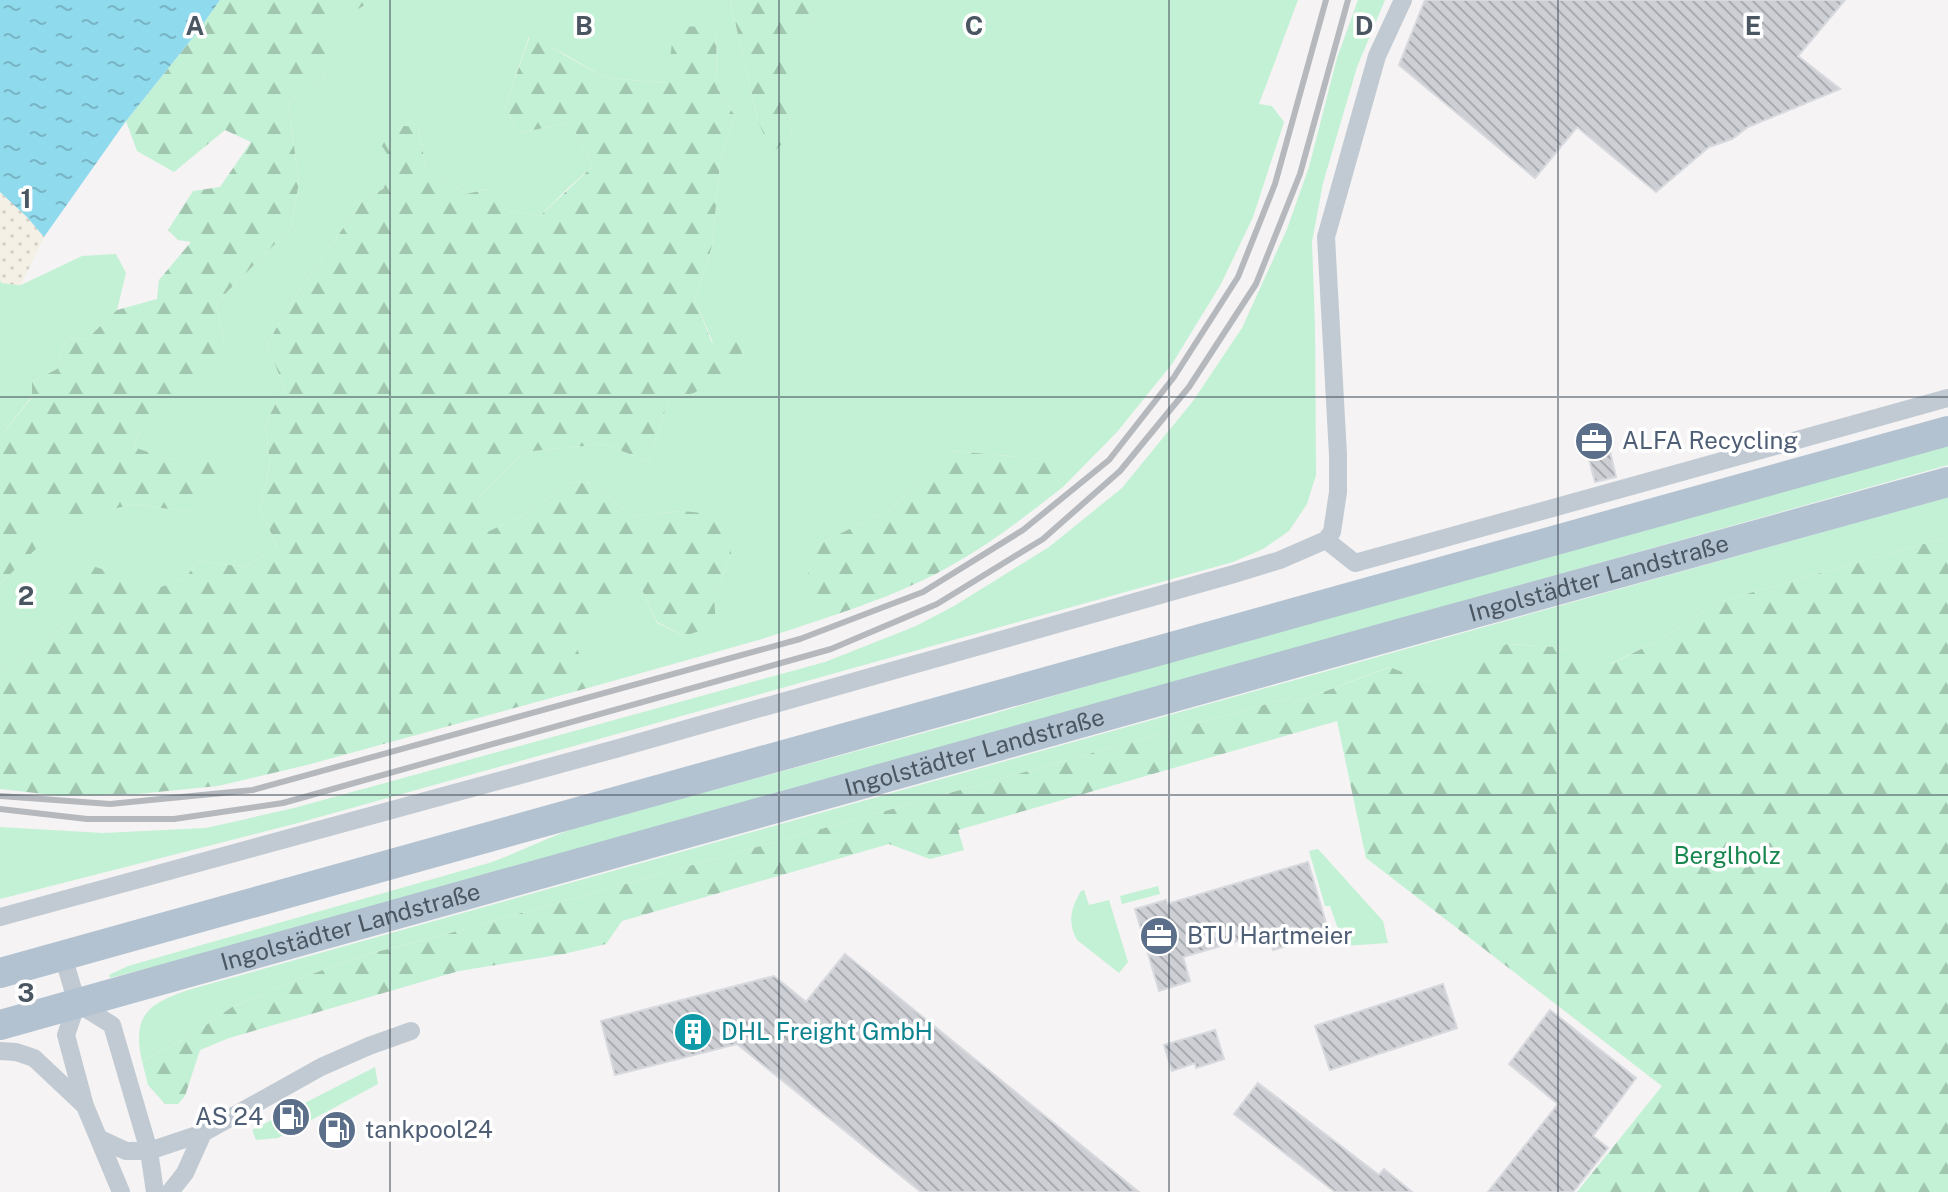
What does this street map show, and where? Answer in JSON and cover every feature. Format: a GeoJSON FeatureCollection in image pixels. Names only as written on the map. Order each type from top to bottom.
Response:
{"type":"FeatureCollection","features":[{"type":"Feature","properties":{"kind":"main road","name":"Ingolstädter Landstraße"},"geometry":{"type":"LineString","coordinates":[[0,973],[1948,431]]}},
{"type":"Feature","properties":{"kind":"main road","name":"Ingolstädter Landstraße"},"geometry":{"type":"LineString","coordinates":[[0,1025],[1948,482]]}},
{"type":"Feature","properties":{"kind":"street"},"geometry":{"type":"LineString","coordinates":[[0,917],[619,748],[1219,579],[1280,560],[1326,540],[1332,532],[1338,492],[1338,455],[1326,237],[1377,56],[1403,0]]}},
{"type":"Feature","properties":{"kind":"street"},"geometry":{"type":"LineString","coordinates":[[1326,540],[1355,563],[1948,398]]}},
{"type":"Feature","properties":{"kind":"street"},"geometry":{"type":"LineString","coordinates":[[63,956],[77,1003],[66,1035],[85,1106],[121,1192]]}},
{"type":"Feature","properties":{"kind":"street"},"geometry":{"type":"LineString","coordinates":[[77,1003],[112,1025],[149,1151],[155,1192]]}},
{"type":"Feature","properties":{"kind":"street"},"geometry":{"type":"LineString","coordinates":[[100,1139],[126,1151],[149,1151],[203,1133],[321,1067],[411,1031]]}},
{"type":"Feature","properties":{"kind":"street"},"geometry":{"type":"LineString","coordinates":[[0,1051],[34,1058],[85,1106]]}},
{"type":"Feature","properties":{"kind":"street"},"geometry":{"type":"LineString","coordinates":[[170,1192],[185,1173],[203,1133]]}},
{"type":"Feature","properties":{"kind":"green space"},"geometry":{"type":"Polygon","coordinates":[[[220,0],[373,0],[330,26],[323,78],[288,103],[299,182],[291,228],[216,303],[224,341],[217,380],[181,386],[159,422],[142,422],[134,447],[167,459],[217,452],[227,481],[196,513],[134,504],[72,519],[52,508],[45,540],[0,584],[0,437],[32,397],[32,382],[57,369],[66,339],[88,338],[117,310],[157,299],[159,280],[191,242],[178,240],[168,230],[193,191],[220,187],[251,142],[225,130],[174,172],[137,151],[126,121],[220,0]]]}},
{"type":"Feature","properties":{"kind":"green space"},"geometry":{"type":"Polygon","coordinates":[[[373,0],[730,0],[758,121],[792,135],[784,53],[829,0],[1298,0],[1259,104],[1272,106],[1284,122],[1253,217],[1221,284],[1172,364],[1117,432],[1063,487],[1042,459],[953,451],[892,508],[819,544],[801,600],[820,620],[595,686],[570,637],[641,588],[657,623],[685,636],[714,597],[731,555],[683,511],[632,516],[592,484],[572,482],[521,516],[480,536],[478,498],[524,452],[603,444],[648,461],[669,399],[694,393],[713,343],[695,299],[712,246],[720,164],[735,116],[717,88],[716,26],[668,83],[606,78],[529,37],[505,107],[518,133],[570,123],[593,166],[540,216],[508,211],[487,189],[466,194],[426,168],[418,127],[383,189],[362,201],[291,303],[267,344],[284,387],[265,425],[270,463],[260,509],[277,546],[246,567],[197,561],[185,579],[76,616],[0,672],[0,584],[52,507],[72,518],[134,504],[196,513],[217,453],[167,459],[134,448],[142,421],[159,422],[181,385],[224,341],[216,303],[291,228],[299,182],[288,103],[323,78],[329,26],[373,0]]]}},
{"type":"Feature","properties":{"kind":"green space"},"geometry":{"type":"Polygon","coordinates":[[[730,0],[829,0],[785,52],[792,135],[772,153],[758,121],[730,0]]]}},
{"type":"Feature","properties":{"kind":"green space"},"geometry":{"type":"Polygon","coordinates":[[[1358,0],[1385,0],[1357,67],[1323,183],[1312,242],[1316,475],[1307,504],[1289,531],[1263,549],[1233,562],[298,823],[0,899],[0,827],[103,833],[206,828],[294,808],[825,662],[916,626],[1049,547],[1122,488],[1193,401],[1242,328],[1287,229],[1309,167],[1337,58],[1358,0]]]}},
{"type":"Feature","properties":{"kind":"green space"},"geometry":{"type":"Polygon","coordinates":[[[716,26],[717,88],[735,116],[720,164],[712,246],[695,299],[712,343],[739,342],[744,362],[694,393],[669,399],[648,461],[603,444],[524,452],[478,498],[481,535],[521,516],[572,482],[592,484],[632,516],[683,511],[730,516],[731,555],[714,597],[716,625],[685,636],[657,622],[641,588],[571,637],[595,686],[307,765],[218,786],[137,794],[62,796],[0,789],[0,672],[76,616],[66,593],[87,564],[119,575],[130,597],[185,579],[197,561],[246,567],[277,546],[260,509],[270,463],[265,425],[284,387],[267,344],[291,303],[362,201],[383,189],[395,166],[382,146],[391,125],[418,127],[426,168],[466,194],[488,189],[508,211],[540,216],[593,166],[570,123],[518,133],[505,107],[530,36],[606,78],[667,83],[674,27],[716,26]]]}},
{"type":"Feature","properties":{"kind":"green space"},"geometry":{"type":"Polygon","coordinates":[[[116,254],[126,273],[117,310],[88,338],[66,339],[57,369],[32,382],[32,396],[0,437],[0,280],[2,283],[21,285],[82,256],[116,254]]]}},
{"type":"Feature","properties":{"kind":"green space"},"geometry":{"type":"Polygon","coordinates":[[[1948,445],[1948,465],[232,947],[110,978],[109,975],[128,966],[489,863],[588,824],[982,717],[1300,624],[1948,445]]]}},
{"type":"Feature","properties":{"kind":"green space"},"geometry":{"type":"Polygon","coordinates":[[[953,451],[1043,459],[1063,487],[995,538],[936,574],[820,620],[801,601],[819,544],[892,508],[953,451]]]}},
{"type":"Feature","properties":{"kind":"green space"},"geometry":{"type":"Polygon","coordinates":[[[1948,497],[1948,537],[1718,602],[1661,639],[1610,664],[1557,647],[1508,644],[1428,683],[1389,667],[1294,703],[1292,697],[364,955],[232,1007],[190,1036],[142,1061],[139,1033],[146,1014],[162,1001],[188,990],[1948,497]]]}},
{"type":"Feature","properties":{"kind":"green space","name":"Berglholz"},"geometry":{"type":"Polygon","coordinates":[[[1948,537],[1948,1192],[1577,1192],[1662,1086],[1366,858],[1337,721],[958,830],[964,850],[930,859],[889,844],[622,921],[606,944],[459,971],[229,1038],[200,1050],[185,1096],[178,1104],[165,1104],[148,1085],[142,1061],[190,1036],[232,1007],[364,955],[1292,697],[1294,703],[1390,667],[1428,683],[1507,644],[1557,647],[1611,664],[1661,639],[1718,602],[1948,537]]]}},
{"type":"Feature","properties":{"kind":"green space"},"geometry":{"type":"Polygon","coordinates":[[[1318,849],[1383,921],[1388,943],[1344,946],[1330,906],[1325,906],[1309,851],[1318,849]]]}},
{"type":"Feature","properties":{"kind":"green space"},"geometry":{"type":"Polygon","coordinates":[[[1158,886],[1160,894],[1122,904],[1120,896],[1158,886]]]}},
{"type":"Feature","properties":{"kind":"green space"},"geometry":{"type":"Polygon","coordinates":[[[1084,890],[1089,905],[1109,900],[1128,962],[1119,973],[1077,940],[1074,933],[1071,921],[1073,909],[1084,890]]]}},
{"type":"Feature","properties":{"kind":"green space"},"geometry":{"type":"Polygon","coordinates":[[[375,1067],[378,1084],[278,1138],[256,1140],[252,1130],[375,1067]]]}},
{"type":"Feature","properties":{"kind":"sand"},"geometry":{"type":"Polygon","coordinates":[[[0,192],[44,237],[21,285],[2,283],[0,280],[0,192]]]}},
{"type":"Feature","properties":{"kind":"water"},"geometry":{"type":"Polygon","coordinates":[[[0,0],[220,0],[126,121],[44,237],[0,192],[0,0]]]}},
{"type":"Feature","properties":{"kind":"building"},"geometry":{"type":"Polygon","coordinates":[[[1425,0],[1845,0],[1798,56],[1840,89],[1748,127],[1732,139],[1709,147],[1656,192],[1577,127],[1535,178],[1399,65],[1425,0]]]}},
{"type":"Feature","properties":{"kind":"building"},"geometry":{"type":"Polygon","coordinates":[[[1605,430],[1616,477],[1595,482],[1583,436],[1605,430]]]}},
{"type":"Feature","properties":{"kind":"building"},"geometry":{"type":"Polygon","coordinates":[[[1308,862],[1329,933],[1273,950],[1268,932],[1183,957],[1190,981],[1159,991],[1135,909],[1166,900],[1167,904],[1308,862]]]}},
{"type":"Feature","properties":{"kind":"building"},"geometry":{"type":"Polygon","coordinates":[[[845,954],[1139,1192],[921,1192],[737,1044],[615,1075],[601,1021],[774,976],[806,1002],[845,954]]]}},
{"type":"Feature","properties":{"kind":"building"},"geometry":{"type":"Polygon","coordinates":[[[1443,984],[1457,1028],[1330,1070],[1315,1026],[1443,984]]]}},
{"type":"Feature","properties":{"kind":"building"},"geometry":{"type":"Polygon","coordinates":[[[1550,1010],[1636,1078],[1593,1136],[1608,1148],[1573,1192],[1488,1192],[1558,1104],[1509,1064],[1550,1010]]]}},
{"type":"Feature","properties":{"kind":"building"},"geometry":{"type":"Polygon","coordinates":[[[1215,1030],[1224,1059],[1196,1068],[1195,1063],[1172,1071],[1164,1045],[1215,1030]]]}},
{"type":"Feature","properties":{"kind":"building"},"geometry":{"type":"Polygon","coordinates":[[[1258,1083],[1379,1175],[1384,1169],[1412,1192],[1335,1192],[1234,1114],[1258,1083]]]}},
{"type":"Feature","properties":{"kind":"railway"},"geometry":{"type":"LineString","coordinates":[[0,796],[110,804],[253,790],[800,639],[923,592],[1023,530],[1109,460],[1174,377],[1238,277],[1275,184],[1326,0]]}},
{"type":"Feature","properties":{"kind":"railway"},"geometry":{"type":"LineString","coordinates":[[0,809],[87,819],[174,819],[283,803],[831,649],[937,604],[1043,539],[1120,471],[1189,387],[1256,284],[1300,174],[1348,0]]}},
{"type":"Feature","properties":{"kind":"place","name":"ALFA Recycling"},"geometry":{"type":"Point","coordinates":[1594,441]}},
{"type":"Feature","properties":{"kind":"place","name":"BTU Hartmeier"},"geometry":{"type":"Point","coordinates":[1159,936]}},
{"type":"Feature","properties":{"kind":"place","name":"DHL Freight GmbH"},"geometry":{"type":"Point","coordinates":[693,1032]}},
{"type":"Feature","properties":{"kind":"place","name":"AS 24"},"geometry":{"type":"Point","coordinates":[291,1117]}},
{"type":"Feature","properties":{"kind":"place","name":"tankpool24"},"geometry":{"type":"Point","coordinates":[337,1130]}}]}
